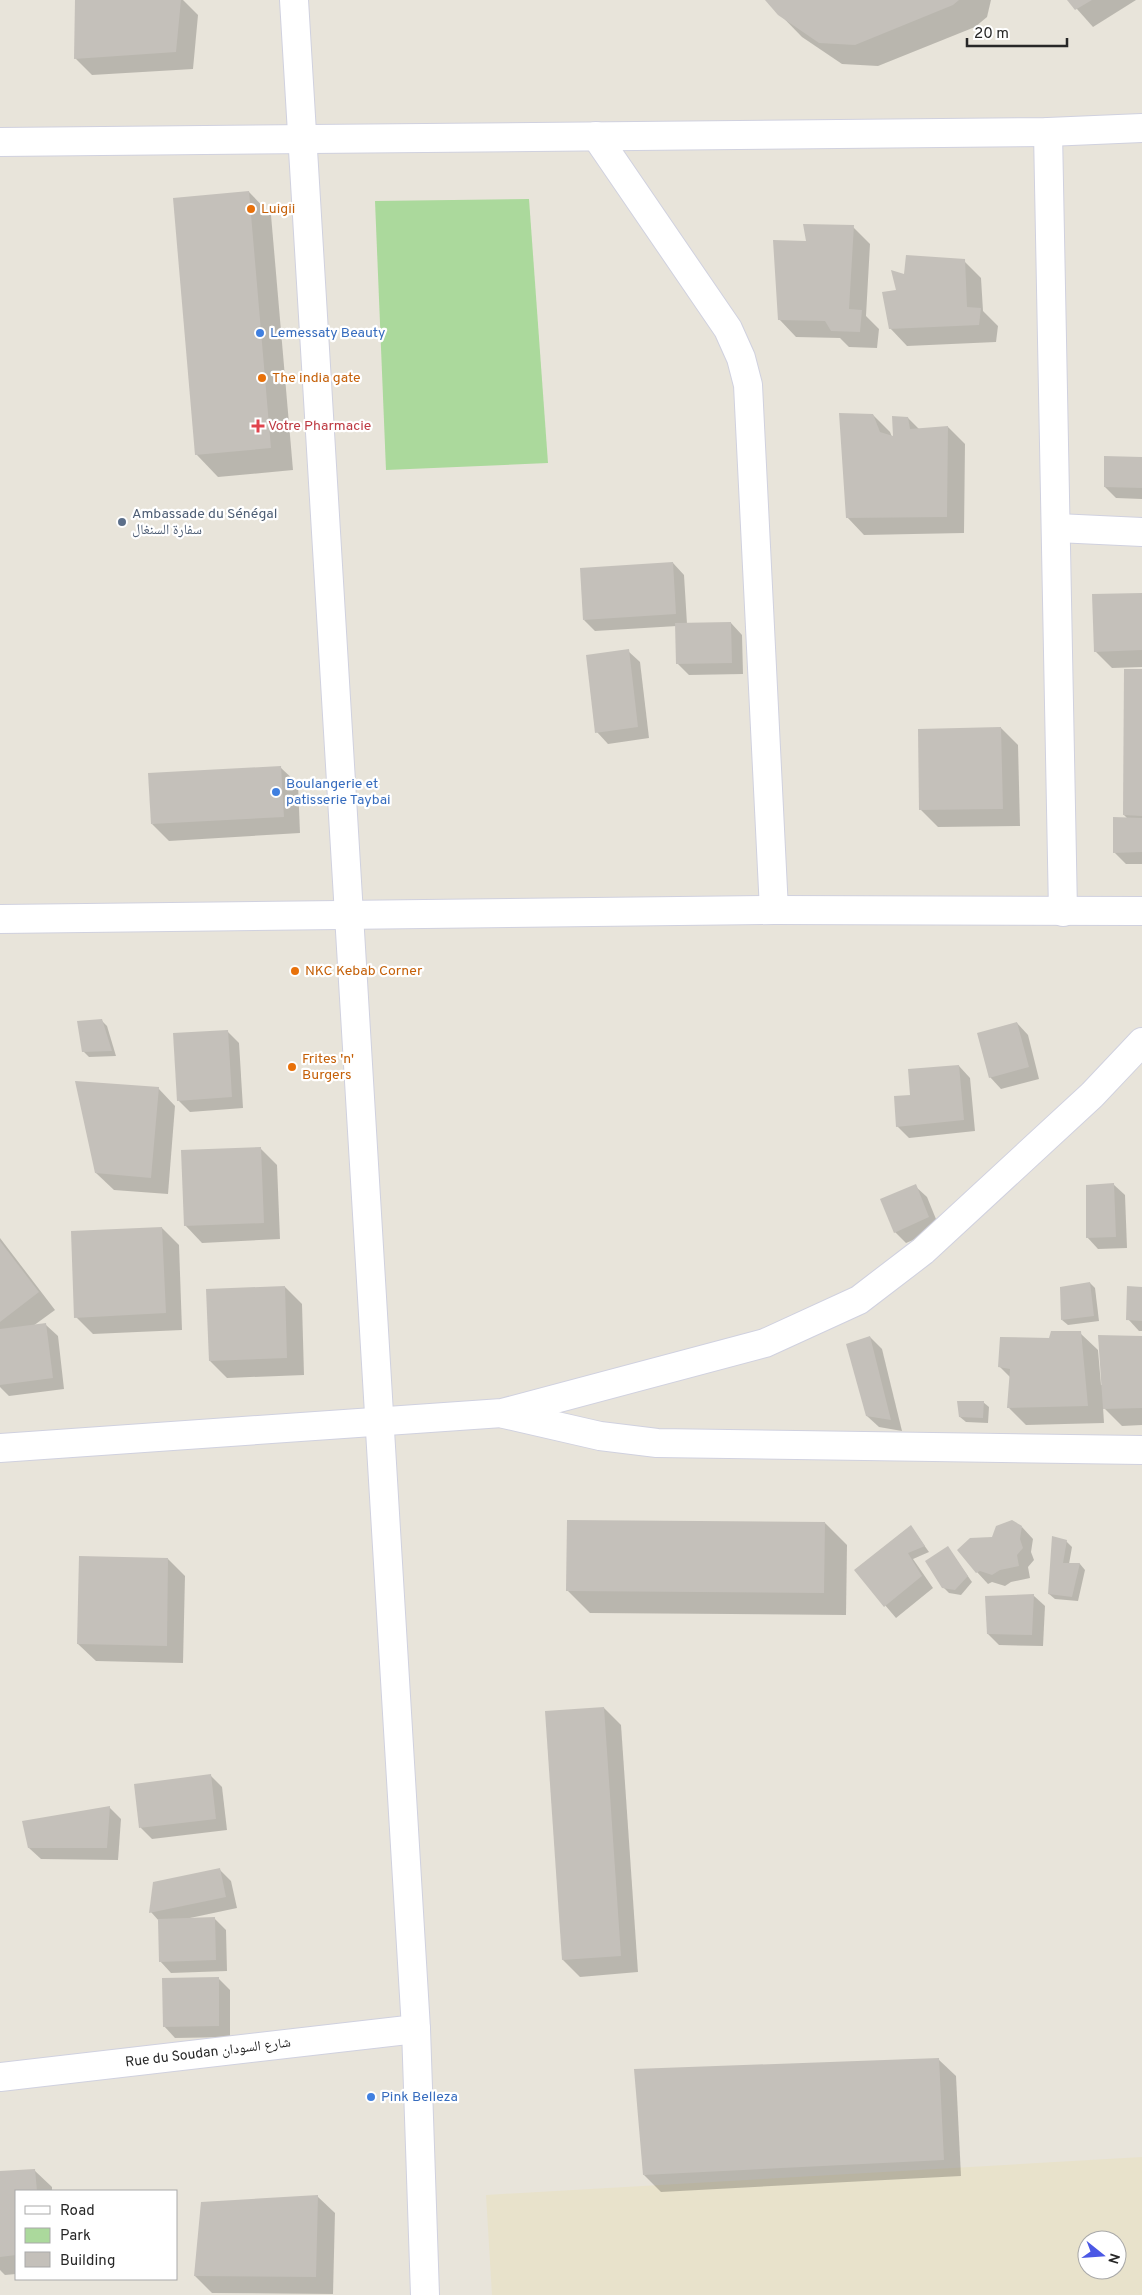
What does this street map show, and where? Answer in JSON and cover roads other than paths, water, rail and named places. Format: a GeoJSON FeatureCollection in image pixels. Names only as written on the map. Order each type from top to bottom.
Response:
{"type":"FeatureCollection","features":[{"type":"Feature","properties":{"kind":"street"},"geometry":{"type":"LineString","coordinates":[[294,0],[416,2029],[425,2295]]}},
{"type":"Feature","properties":{"kind":"street"},"geometry":{"type":"LineString","coordinates":[[0,142],[1048,132],[1142,128]]}},
{"type":"Feature","properties":{"kind":"street"},"geometry":{"type":"LineString","coordinates":[[1048,132],[1063,912]]}},
{"type":"Feature","properties":{"kind":"street"},"geometry":{"type":"LineString","coordinates":[[596,136],[728,329],[741,358],[748,385],[774,910]]}},
{"type":"Feature","properties":{"kind":"street"},"geometry":{"type":"LineString","coordinates":[[1057,528],[1142,532]]}},
{"type":"Feature","properties":{"kind":"street"},"geometry":{"type":"LineString","coordinates":[[0,919],[349,917],[774,910],[1142,911]]}},
{"type":"Feature","properties":{"kind":"street"},"geometry":{"type":"LineString","coordinates":[[0,1448],[502,1413],[766,1343],[859,1300],[923,1251],[1092,1095],[1142,1042]]}},
{"type":"Feature","properties":{"kind":"street"},"geometry":{"type":"LineString","coordinates":[[502,1413],[600,1436],[657,1443],[1142,1450]]}},
{"type":"Feature","properties":{"kind":"street","name":"Rue du Soudan شارع السودان"},"geometry":{"type":"LineString","coordinates":[[0,2077],[416,2029]]}},
{"type":"Feature","properties":{"kind":"place","name":"Luigii"},"geometry":{"type":"Point","coordinates":[251,209]}},
{"type":"Feature","properties":{"kind":"place","name":"Lemessaty Beauty"},"geometry":{"type":"Point","coordinates":[260,333]}},
{"type":"Feature","properties":{"kind":"place","name":"The india gate"},"geometry":{"type":"Point","coordinates":[262,378]}},
{"type":"Feature","properties":{"kind":"place","name":"Votre Pharmacie"},"geometry":{"type":"Point","coordinates":[258,426]}},
{"type":"Feature","properties":{"kind":"place","name":"Ambassade du Sénégal سفارة السنغال"},"geometry":{"type":"Point","coordinates":[122,522]}},
{"type":"Feature","properties":{"kind":"place","name":"Boulangerie et patisserie Taybai"},"geometry":{"type":"Point","coordinates":[276,792]}},
{"type":"Feature","properties":{"kind":"place","name":"NKC Kebab Corner"},"geometry":{"type":"Point","coordinates":[295,971]}},
{"type":"Feature","properties":{"kind":"place","name":"Frites 'n' Burgers"},"geometry":{"type":"Point","coordinates":[292,1067]}},
{"type":"Feature","properties":{"kind":"place","name":"Pink Belleza"},"geometry":{"type":"Point","coordinates":[371,2097]}}]}
